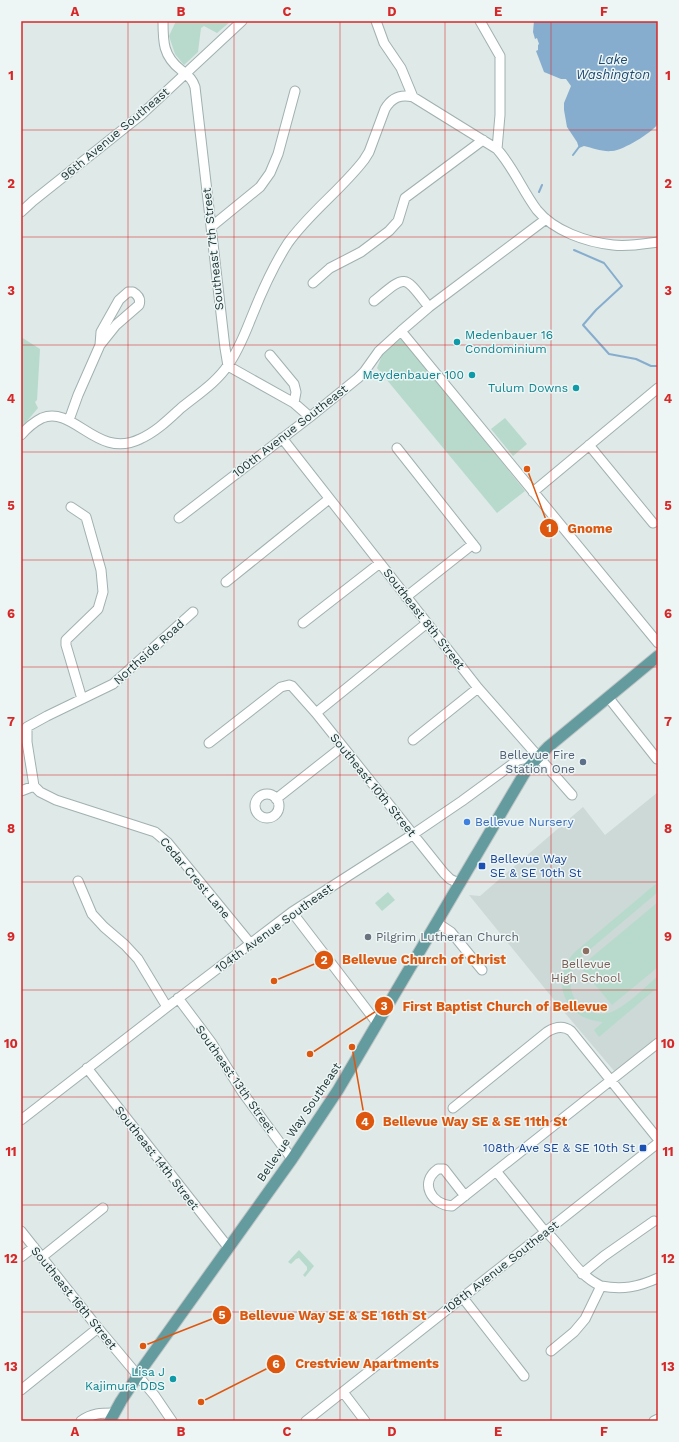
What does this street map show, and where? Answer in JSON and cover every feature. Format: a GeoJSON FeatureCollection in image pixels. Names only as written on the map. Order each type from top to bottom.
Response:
{"type":"FeatureCollection","features":[{"type":"Feature","properties":{"kind":"main road","name":"Bellevue Way Southeast"},"geometry":{"type":"LineString","coordinates":[[112,1417],[137,1376],[292,1159],[338,1090],[527,769],[538,756],[658,656]]}},
{"type":"Feature","properties":{"kind":"street","name":"Southeast 7th Street"},"geometry":{"type":"LineString","coordinates":[[163,21],[164,46],[177,66],[191,78],[195,87],[224,348],[228,366]]}},
{"type":"Feature","properties":{"kind":"street","name":"96th Avenue Southeast"},"geometry":{"type":"LineString","coordinates":[[21,212],[141,115],[242,21]]}},
{"type":"Feature","properties":{"kind":"street"},"geometry":{"type":"LineString","coordinates":[[376,21],[384,43],[401,68],[414,97]]}},
{"type":"Feature","properties":{"kind":"street"},"geometry":{"type":"LineString","coordinates":[[480,21],[500,56],[500,103],[497,149]]}},
{"type":"Feature","properties":{"kind":"street"},"geometry":{"type":"LineString","coordinates":[[211,227],[260,188],[270,173],[278,154],[294,91]]}},
{"type":"Feature","properties":{"kind":"street"},"geometry":{"type":"LineString","coordinates":[[21,435],[43,417],[55,416],[69,420],[96,438],[104,441],[124,444],[132,443],[158,428],[205,388],[228,366],[245,335],[268,279],[278,259],[305,222],[364,160],[369,152],[385,108],[398,96],[402,95],[414,97],[497,149],[505,158],[531,201],[546,219],[565,230],[595,242],[614,245],[636,245],[658,242]]}},
{"type":"Feature","properties":{"kind":"street"},"geometry":{"type":"LineString","coordinates":[[313,283],[330,268],[361,252],[389,231],[398,221],[405,198],[483,140]]}},
{"type":"Feature","properties":{"kind":"street","name":"100th Avenue Southeast"},"geometry":{"type":"LineString","coordinates":[[179,518],[358,378],[379,351],[429,307],[546,219]]}},
{"type":"Feature","properties":{"kind":"street"},"geometry":{"type":"LineString","coordinates":[[374,301],[395,284],[402,281],[410,283],[429,307]]}},
{"type":"Feature","properties":{"kind":"street"},"geometry":{"type":"LineString","coordinates":[[69,420],[78,395],[100,345],[116,325],[139,305],[139,297],[133,292],[128,292],[119,300],[101,332],[100,345]]}},
{"type":"Feature","properties":{"kind":"street"},"geometry":{"type":"LineString","coordinates":[[400,331],[658,643]]}},
{"type":"Feature","properties":{"kind":"street"},"geometry":{"type":"LineString","coordinates":[[270,355],[294,384],[296,392],[294,403]]}},
{"type":"Feature","properties":{"kind":"street"},"geometry":{"type":"LineString","coordinates":[[228,366],[294,403],[310,417]]}},
{"type":"Feature","properties":{"kind":"street"},"geometry":{"type":"LineString","coordinates":[[533,492],[658,388]]}},
{"type":"Feature","properties":{"kind":"street","name":"Southeast 8th Street"},"geometry":{"type":"LineString","coordinates":[[282,438],[478,688],[572,795]]}},
{"type":"Feature","properties":{"kind":"street"},"geometry":{"type":"LineString","coordinates":[[589,445],[653,523]]}},
{"type":"Feature","properties":{"kind":"street"},"geometry":{"type":"LineString","coordinates":[[397,448],[474,546],[406,597]]}},
{"type":"Feature","properties":{"kind":"street"},"geometry":{"type":"LineString","coordinates":[[226,582],[329,499]]}},
{"type":"Feature","properties":{"kind":"street"},"geometry":{"type":"LineString","coordinates":[[71,507],[86,517],[101,570],[103,583],[103,592],[98,609],[66,640],[66,645],[82,699]]}},
{"type":"Feature","properties":{"kind":"street"},"geometry":{"type":"LineString","coordinates":[[303,623],[380,563]]}},
{"type":"Feature","properties":{"kind":"street","name":"Northside Road"},"geometry":{"type":"LineString","coordinates":[[34,786],[24,724],[46,716],[117,682],[193,612]]}},
{"type":"Feature","properties":{"kind":"street"},"geometry":{"type":"LineString","coordinates":[[316,713],[427,623]]}},
{"type":"Feature","properties":{"kind":"street","name":"Southeast 10th Street"},"geometry":{"type":"LineString","coordinates":[[209,743],[281,687],[289,685],[296,688],[412,835],[444,873],[450,879],[460,884]]}},
{"type":"Feature","properties":{"kind":"street"},"geometry":{"type":"LineString","coordinates":[[413,740],[478,688]]}},
{"type":"Feature","properties":{"kind":"street"},"geometry":{"type":"LineString","coordinates":[[608,697],[657,759]]}},
{"type":"Feature","properties":{"kind":"street"},"geometry":{"type":"LineString","coordinates":[[276,799],[342,747]]}},
{"type":"Feature","properties":{"kind":"street","name":"104th Avenue Southeast"},"geometry":{"type":"LineString","coordinates":[[21,1120],[292,912],[412,835],[518,760],[538,756]]}},
{"type":"Feature","properties":{"kind":"street"},"geometry":{"type":"LineString","coordinates":[[21,792],[34,786]]}},
{"type":"Feature","properties":{"kind":"street","name":"Cedar Crest Lane"},"geometry":{"type":"LineString","coordinates":[[34,786],[40,792],[56,800],[150,830],[160,835],[250,944]]}},
{"type":"Feature","properties":{"kind":"street"},"geometry":{"type":"LineString","coordinates":[[78,881],[92,914],[101,924],[125,944],[138,959],[167,1007]]}},
{"type":"Feature","properties":{"kind":"street"},"geometry":{"type":"LineString","coordinates":[[292,912],[377,1024]]}},
{"type":"Feature","properties":{"kind":"street"},"geometry":{"type":"LineString","coordinates":[[436,922],[451,932],[482,970]]}},
{"type":"Feature","properties":{"kind":"street","name":"Southeast 13th Street"},"geometry":{"type":"LineString","coordinates":[[178,998],[210,1042],[242,1093],[292,1159]]}},
{"type":"Feature","properties":{"kind":"street"},"geometry":{"type":"LineString","coordinates":[[452,1108],[547,1032],[561,1027],[567,1028],[571,1031],[658,1139]]}},
{"type":"Feature","properties":{"kind":"street"},"geometry":{"type":"LineString","coordinates":[[465,1196],[658,1043]]}},
{"type":"Feature","properties":{"kind":"street","name":"Southeast 14th Street"},"geometry":{"type":"LineString","coordinates":[[87,1068],[228,1247]]}},
{"type":"Feature","properties":{"kind":"street","name":"108th Avenue Southeast"},"geometry":{"type":"LineString","coordinates":[[306,1421],[658,1143]]}},
{"type":"Feature","properties":{"kind":"street"},"geometry":{"type":"LineString","coordinates":[[496,1171],[542,1228],[552,1237],[582,1274],[593,1282],[601,1286],[622,1289],[658,1278]]}},
{"type":"Feature","properties":{"kind":"street"},"geometry":{"type":"LineString","coordinates":[[42,1258],[103,1208]]}},
{"type":"Feature","properties":{"kind":"street"},"geometry":{"type":"LineString","coordinates":[[582,1274],[654,1221]]}},
{"type":"Feature","properties":{"kind":"street","name":"Southeast 16th Street"},"geometry":{"type":"LineString","coordinates":[[21,1231],[98,1328],[155,1396],[172,1421]]}},
{"type":"Feature","properties":{"kind":"street"},"geometry":{"type":"LineString","coordinates":[[21,1257],[34,1247]]}},
{"type":"Feature","properties":{"kind":"street"},"geometry":{"type":"LineString","coordinates":[[551,1351],[574,1332],[585,1319],[601,1286]]}},
{"type":"Feature","properties":{"kind":"street"},"geometry":{"type":"LineString","coordinates":[[463,1298],[524,1376]]}},
{"type":"Feature","properties":{"kind":"street"},"geometry":{"type":"LineString","coordinates":[[21,1390],[98,1328]]}},
{"type":"Feature","properties":{"kind":"street"},"geometry":{"type":"LineString","coordinates":[[343,1392],[365,1421]]}},
{"type":"Feature","properties":{"kind":"street"},"geometry":{"type":"LineString","coordinates":[[81,1421],[90,1415],[98,1413],[112,1417]]}},
{"type":"Feature","properties":{"kind":"street"},"geometry":{"type":"LineString","coordinates":[[654,1421],[658,1419]]}},
{"type":"Feature","properties":{"kind":"shaded area","name":"Bellevue High School"},"geometry":{"type":"Polygon","coordinates":[[[658,792],[658,1036],[615,1072],[559,1006],[469,895],[480,896],[583,807],[605,835],[658,792]]]}},
{"type":"Feature","properties":{"kind":"green space"},"geometry":{"type":"Polygon","coordinates":[[[176,21],[231,21],[217,33],[204,26],[201,28],[198,52],[184,65],[175,54],[169,36],[176,21]]]}},
{"type":"Feature","properties":{"kind":"green space"},"geometry":{"type":"Polygon","coordinates":[[[21,337],[40,349],[37,400],[35,402],[38,408],[21,428],[21,337]]]}},
{"type":"Feature","properties":{"kind":"green space"},"geometry":{"type":"Polygon","coordinates":[[[402,338],[525,491],[497,513],[377,368],[383,353],[402,338]]]}},
{"type":"Feature","properties":{"kind":"green space"},"geometry":{"type":"Polygon","coordinates":[[[505,418],[527,444],[513,456],[491,429],[505,418]]]}},
{"type":"Feature","properties":{"kind":"green space"},"geometry":{"type":"Polygon","coordinates":[[[658,882],[658,892],[581,957],[574,966],[571,976],[571,987],[574,996],[579,1004],[596,1014],[614,1011],[634,997],[658,976],[658,987],[599,1037],[594,1030],[603,1022],[589,1019],[578,1014],[570,1006],[564,996],[562,985],[563,973],[568,962],[576,951],[658,882]]]}},
{"type":"Feature","properties":{"kind":"green space"},"geometry":{"type":"Polygon","coordinates":[[[388,892],[395,900],[382,911],[375,903],[388,892]]]}},
{"type":"Feature","properties":{"kind":"green space"},"geometry":{"type":"Polygon","coordinates":[[[658,902],[658,967],[612,1005],[580,967],[658,902]]]}},
{"type":"Feature","properties":{"kind":"green space"},"geometry":{"type":"Polygon","coordinates":[[[299,1250],[314,1266],[305,1277],[303,1275],[307,1270],[307,1267],[299,1258],[291,1264],[288,1262],[299,1250]]]}},
{"type":"Feature","properties":{"kind":"water","name":"Lake Washington"},"geometry":{"type":"Polygon","coordinates":[[[534,21],[658,21],[658,124],[655,128],[637,140],[617,150],[605,151],[584,146],[579,148],[577,142],[567,127],[564,110],[564,103],[571,86],[566,79],[561,79],[544,72],[536,51],[538,50],[539,44],[537,38],[535,39],[533,32],[534,21]]]}},
{"type":"Feature","properties":{"kind":"waterway"},"geometry":{"type":"LineString","coordinates":[[573,155],[579,147]]}},
{"type":"Feature","properties":{"kind":"waterway"},"geometry":{"type":"LineString","coordinates":[[539,192],[542,185]]}},
{"type":"Feature","properties":{"kind":"waterway"},"geometry":{"type":"LineString","coordinates":[[574,250],[604,263],[622,286],[596,310],[583,325],[609,354],[636,359],[651,366],[658,366]]}},
{"type":"Feature","properties":{"kind":"place","name":"Medenbauer 16 Condominium"},"geometry":{"type":"Point","coordinates":[457,342]}},
{"type":"Feature","properties":{"kind":"place","name":"Meydenbauer 100"},"geometry":{"type":"Point","coordinates":[472,375]}},
{"type":"Feature","properties":{"kind":"place","name":"Tulum Downs"},"geometry":{"type":"Point","coordinates":[576,388]}},
{"type":"Feature","properties":{"kind":"place","name":"Gnome"},"geometry":{"type":"Point","coordinates":[527,469]}},
{"type":"Feature","properties":{"kind":"place","name":"Bellevue Fire Station One"},"geometry":{"type":"Point","coordinates":[583,762]}},
{"type":"Feature","properties":{"kind":"place","name":"Bellevue Nursery"},"geometry":{"type":"Point","coordinates":[467,822]}},
{"type":"Feature","properties":{"kind":"place","name":"Bellevue Way SE & SE 10th St"},"geometry":{"type":"Point","coordinates":[482,866]}},
{"type":"Feature","properties":{"kind":"place","name":"Pilgrim Lutheran Church"},"geometry":{"type":"Point","coordinates":[368,937]}},
{"type":"Feature","properties":{"kind":"place","name":"Bellevue High School"},"geometry":{"type":"Point","coordinates":[586,951]}},
{"type":"Feature","properties":{"kind":"place","name":"Bellevue Church of Christ"},"geometry":{"type":"Point","coordinates":[274,981]}},
{"type":"Feature","properties":{"kind":"place","name":"Bellevue Way SE & SE 11th St"},"geometry":{"type":"Point","coordinates":[352,1047]}},
{"type":"Feature","properties":{"kind":"place","name":"First Baptist Church of Bellevue"},"geometry":{"type":"Point","coordinates":[310,1054]}},
{"type":"Feature","properties":{"kind":"place","name":"108th Ave SE & SE 10th St"},"geometry":{"type":"Point","coordinates":[643,1148]}},
{"type":"Feature","properties":{"kind":"place","name":"Bellevue Way SE & SE 16th St"},"geometry":{"type":"Point","coordinates":[143,1346]}},
{"type":"Feature","properties":{"kind":"place","name":"Lisa J Kajimura DDS"},"geometry":{"type":"Point","coordinates":[173,1379]}},
{"type":"Feature","properties":{"kind":"place","name":"Crestview Apartments"},"geometry":{"type":"Point","coordinates":[201,1402]}}]}
